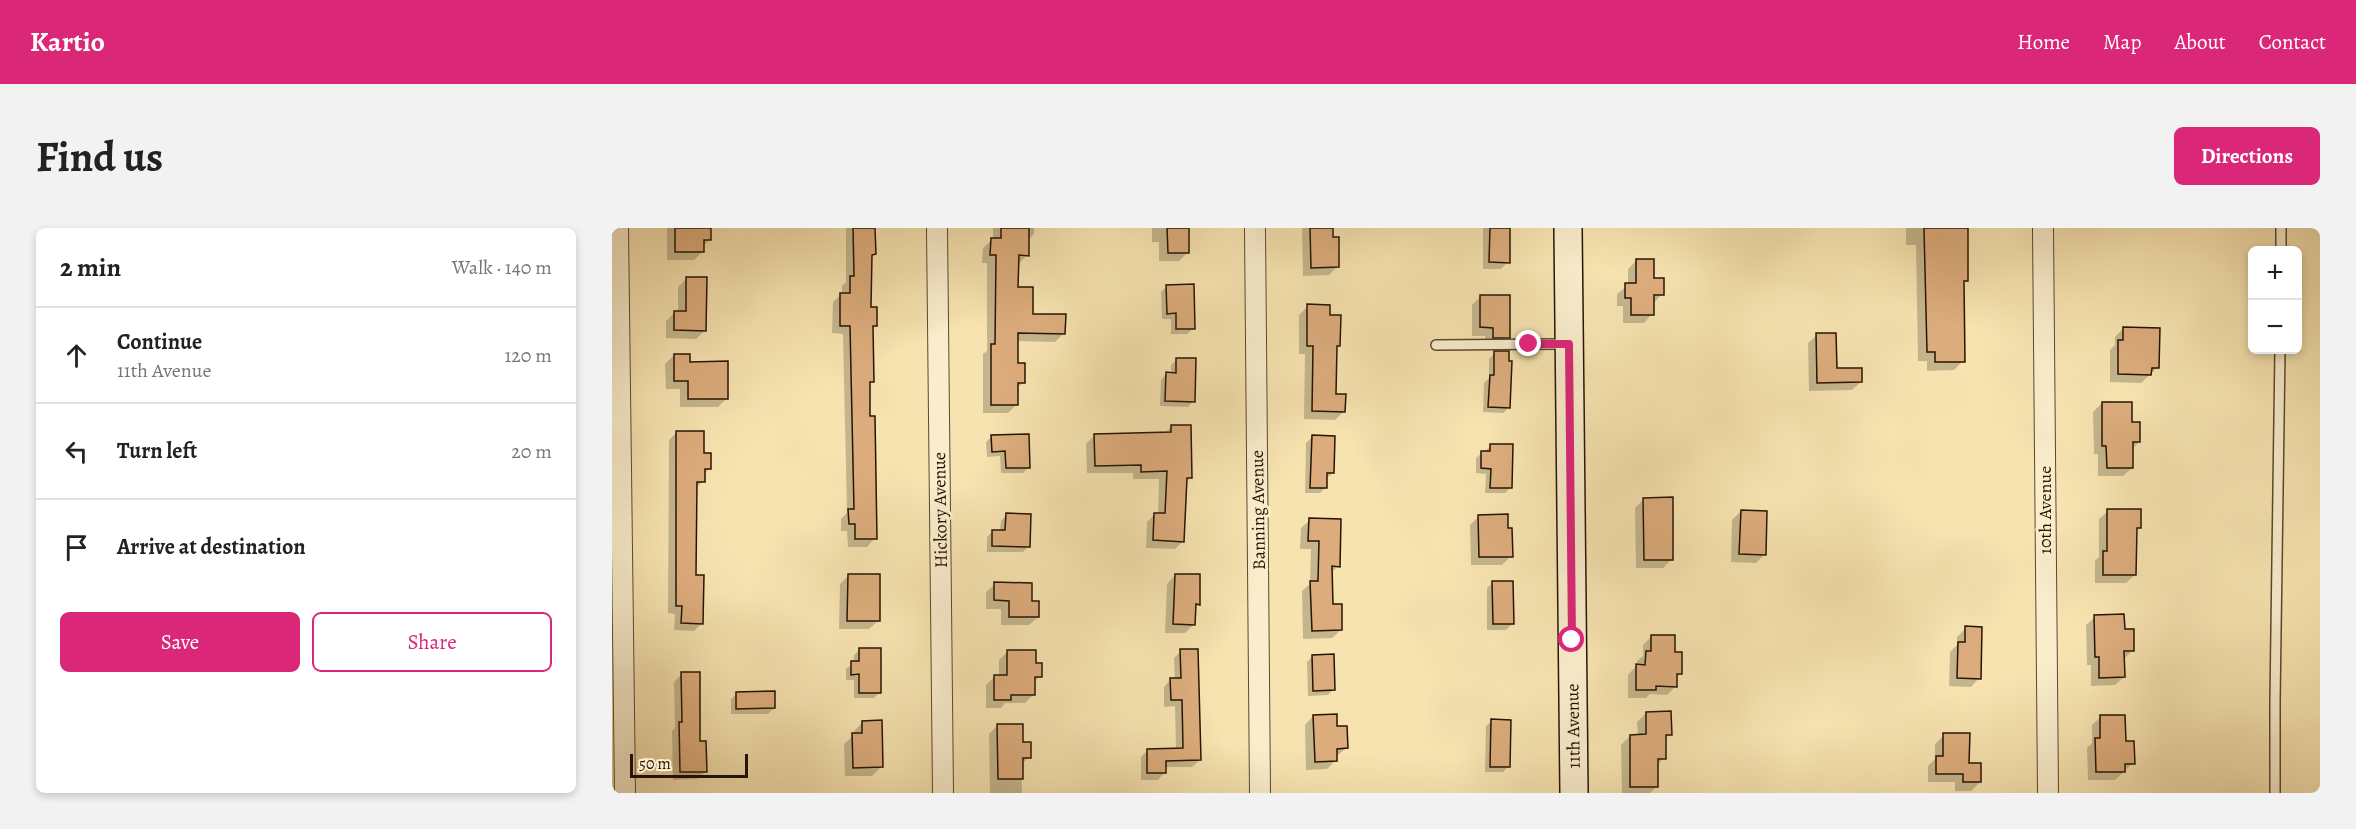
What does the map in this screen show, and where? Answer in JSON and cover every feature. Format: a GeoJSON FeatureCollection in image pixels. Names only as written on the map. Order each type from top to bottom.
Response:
{"type":"FeatureCollection","features":[{"type":"Feature","properties":{"kind":"main road","name":"11th Avenue"},"geometry":{"type":"LineString","coordinates":[[1568,228],[1574,793]]}},
{"type":"Feature","properties":{"kind":"street"},"geometry":{"type":"LineString","coordinates":[[618,228],[625,793]]}},
{"type":"Feature","properties":{"kind":"street","name":"Hickory Avenue"},"geometry":{"type":"LineString","coordinates":[[937,228],[943,793]]}},
{"type":"Feature","properties":{"kind":"street","name":"Banning Avenue"},"geometry":{"type":"LineString","coordinates":[[1255,228],[1260,793]]}},
{"type":"Feature","properties":{"kind":"street","name":"10th Avenue"},"geometry":{"type":"LineString","coordinates":[[2043,228],[2048,793]]}},
{"type":"Feature","properties":{"kind":"lane"},"geometry":{"type":"LineString","coordinates":[[2281,246],[2282,228]]}},
{"type":"Feature","properties":{"kind":"lane"},"geometry":{"type":"LineString","coordinates":[[1436,345],[1569,344]]}},
{"type":"Feature","properties":{"kind":"lane"},"geometry":{"type":"LineString","coordinates":[[2276,793],[2275,701],[2280,354]]}},
{"type":"Feature","properties":{"kind":"building"},"geometry":{"type":"Polygon","coordinates":[[[675,228],[711,228],[711,240],[704,240],[704,252],[675,252],[675,228]]]}},
{"type":"Feature","properties":{"kind":"building"},"geometry":{"type":"Polygon","coordinates":[[[853,228],[875,228],[876,254],[872,255],[871,307],[877,307],[877,326],[873,326],[874,382],[870,382],[870,416],[875,416],[877,539],[855,539],[855,524],[849,524],[848,509],[854,509],[850,326],[840,326],[840,293],[850,293],[850,276],[854,276],[853,228]]]}},
{"type":"Feature","properties":{"kind":"building"},"geometry":{"type":"Polygon","coordinates":[[[1001,228],[1029,228],[1029,256],[1019,255],[1018,287],[1033,287],[1033,314],[1066,314],[1065,334],[1018,333],[1018,363],[1025,363],[1025,383],[1018,383],[1018,405],[991,405],[991,344],[995,344],[996,255],[990,255],[991,238],[1001,238],[1001,228]]]}},
{"type":"Feature","properties":{"kind":"building"},"geometry":{"type":"Polygon","coordinates":[[[1167,228],[1189,228],[1189,253],[1168,253],[1167,228]]]}},
{"type":"Feature","properties":{"kind":"building"},"geometry":{"type":"Polygon","coordinates":[[[1310,228],[1333,228],[1333,237],[1339,237],[1339,267],[1311,268],[1310,228]]]}},
{"type":"Feature","properties":{"kind":"building"},"geometry":{"type":"Polygon","coordinates":[[[1490,228],[1510,228],[1510,263],[1489,262],[1490,228]]]}},
{"type":"Feature","properties":{"kind":"building"},"geometry":{"type":"Polygon","coordinates":[[[1924,228],[1968,228],[1968,281],[1964,281],[1965,362],[1935,362],[1935,352],[1927,352],[1924,228]]]}},
{"type":"Feature","properties":{"kind":"building"},"geometry":{"type":"Polygon","coordinates":[[[1636,259],[1654,259],[1654,278],[1664,278],[1664,295],[1654,295],[1654,315],[1631,315],[1631,298],[1625,298],[1625,283],[1636,283],[1636,259]]]}},
{"type":"Feature","properties":{"kind":"building"},"geometry":{"type":"Polygon","coordinates":[[[686,277],[707,277],[706,331],[674,330],[674,311],[686,311],[686,277]]]}},
{"type":"Feature","properties":{"kind":"building"},"geometry":{"type":"Polygon","coordinates":[[[1194,284],[1195,329],[1176,329],[1176,313],[1167,314],[1166,285],[1194,284]]]}},
{"type":"Feature","properties":{"kind":"building"},"geometry":{"type":"Polygon","coordinates":[[[1480,295],[1510,295],[1510,338],[1493,338],[1493,328],[1480,327],[1480,295]]]}},
{"type":"Feature","properties":{"kind":"building"},"geometry":{"type":"Polygon","coordinates":[[[1307,304],[1330,305],[1330,315],[1341,315],[1340,346],[1337,346],[1336,394],[1346,394],[1345,412],[1312,411],[1313,346],[1307,346],[1307,304]]]}},
{"type":"Feature","properties":{"kind":"building"},"geometry":{"type":"Polygon","coordinates":[[[2123,327],[2160,328],[2159,368],[2152,368],[2151,375],[2118,374],[2118,340],[2123,340],[2123,327]]]}},
{"type":"Feature","properties":{"kind":"building"},"geometry":{"type":"Polygon","coordinates":[[[1816,333],[1836,333],[1837,368],[1862,368],[1862,382],[1817,383],[1816,333]]]}},
{"type":"Feature","properties":{"kind":"building"},"geometry":{"type":"Polygon","coordinates":[[[1494,351],[1509,351],[1509,361],[1512,361],[1510,408],[1488,407],[1490,375],[1494,375],[1494,351]]]}},
{"type":"Feature","properties":{"kind":"building"},"geometry":{"type":"Polygon","coordinates":[[[674,354],[690,354],[690,362],[728,361],[728,399],[688,399],[688,381],[674,381],[674,354]]]}},
{"type":"Feature","properties":{"kind":"building"},"geometry":{"type":"Polygon","coordinates":[[[1176,358],[1196,358],[1195,402],[1165,401],[1166,372],[1176,373],[1176,358]]]}},
{"type":"Feature","properties":{"kind":"building"},"geometry":{"type":"Polygon","coordinates":[[[2102,402],[2132,402],[2132,422],[2140,422],[2140,442],[2133,442],[2133,468],[2107,468],[2106,446],[2102,446],[2102,402]]]}},
{"type":"Feature","properties":{"kind":"building"},"geometry":{"type":"Polygon","coordinates":[[[1171,425],[1191,425],[1192,478],[1187,478],[1184,542],[1153,540],[1154,513],[1165,513],[1167,471],[1141,472],[1141,465],[1095,466],[1094,434],[1171,432],[1171,425]]]}},
{"type":"Feature","properties":{"kind":"building"},"geometry":{"type":"Polygon","coordinates":[[[676,431],[704,431],[704,453],[711,453],[711,469],[705,469],[705,482],[697,482],[696,575],[704,575],[703,624],[681,623],[682,606],[676,606],[676,431]]]}},
{"type":"Feature","properties":{"kind":"building"},"geometry":{"type":"Polygon","coordinates":[[[1029,434],[1030,468],[1006,468],[1005,451],[992,452],[991,435],[1029,434]]]}},
{"type":"Feature","properties":{"kind":"building"},"geometry":{"type":"Polygon","coordinates":[[[1312,435],[1335,436],[1334,473],[1327,473],[1327,488],[1310,488],[1312,435]]]}},
{"type":"Feature","properties":{"kind":"building"},"geometry":{"type":"Polygon","coordinates":[[[1490,444],[1513,444],[1512,488],[1490,488],[1491,469],[1481,468],[1481,451],[1490,451],[1490,444]]]}},
{"type":"Feature","properties":{"kind":"building"},"geometry":{"type":"Polygon","coordinates":[[[1673,497],[1673,560],[1644,560],[1643,498],[1673,497]]]}},
{"type":"Feature","properties":{"kind":"building"},"geometry":{"type":"Polygon","coordinates":[[[2107,509],[2141,509],[2141,528],[2137,528],[2136,575],[2103,575],[2103,551],[2107,551],[2107,509]]]}},
{"type":"Feature","properties":{"kind":"building"},"geometry":{"type":"Polygon","coordinates":[[[1741,510],[1767,511],[1766,555],[1739,554],[1741,510]]]}},
{"type":"Feature","properties":{"kind":"building"},"geometry":{"type":"Polygon","coordinates":[[[1006,513],[1031,514],[1030,547],[992,546],[992,530],[1005,530],[1006,513]]]}},
{"type":"Feature","properties":{"kind":"building"},"geometry":{"type":"Polygon","coordinates":[[[1508,514],[1508,528],[1512,528],[1513,557],[1479,557],[1478,515],[1508,514]]]}},
{"type":"Feature","properties":{"kind":"building"},"geometry":{"type":"Polygon","coordinates":[[[1309,518],[1341,519],[1340,567],[1332,566],[1333,604],[1342,604],[1342,630],[1312,631],[1310,581],[1318,581],[1319,541],[1308,541],[1309,518]]]}},
{"type":"Feature","properties":{"kind":"building"},"geometry":{"type":"Polygon","coordinates":[[[848,574],[880,574],[880,621],[847,621],[848,574]]]}},
{"type":"Feature","properties":{"kind":"building"},"geometry":{"type":"Polygon","coordinates":[[[1175,574],[1200,574],[1200,605],[1196,604],[1195,625],[1173,624],[1175,574]]]}},
{"type":"Feature","properties":{"kind":"building"},"geometry":{"type":"Polygon","coordinates":[[[1492,581],[1513,581],[1514,624],[1493,624],[1492,581]]]}},
{"type":"Feature","properties":{"kind":"building"},"geometry":{"type":"Polygon","coordinates":[[[994,582],[1032,583],[1032,601],[1039,601],[1039,617],[1009,617],[1009,601],[994,600],[994,582]]]}},
{"type":"Feature","properties":{"kind":"building"},"geometry":{"type":"Polygon","coordinates":[[[2124,614],[2125,629],[2134,629],[2134,651],[2124,651],[2125,677],[2099,678],[2099,657],[2095,657],[2094,615],[2124,614]]]}},
{"type":"Feature","properties":{"kind":"building"},"geometry":{"type":"Polygon","coordinates":[[[1965,626],[1982,627],[1981,679],[1957,678],[1958,642],[1965,642],[1965,626]]]}},
{"type":"Feature","properties":{"kind":"building"},"geometry":{"type":"Polygon","coordinates":[[[1651,635],[1675,635],[1675,652],[1682,652],[1682,674],[1677,674],[1677,687],[1656,686],[1656,690],[1636,690],[1636,664],[1645,665],[1646,651],[1651,651],[1651,635]]]}},
{"type":"Feature","properties":{"kind":"building"},"geometry":{"type":"Polygon","coordinates":[[[859,648],[881,648],[881,693],[859,693],[859,674],[851,675],[851,661],[859,661],[859,648]]]}},
{"type":"Feature","properties":{"kind":"building"},"geometry":{"type":"Polygon","coordinates":[[[1180,649],[1198,649],[1201,760],[1166,761],[1166,773],[1147,773],[1147,749],[1183,748],[1182,700],[1171,700],[1170,678],[1181,678],[1180,649]]]}},
{"type":"Feature","properties":{"kind":"building"},"geometry":{"type":"Polygon","coordinates":[[[1007,650],[1036,650],[1036,663],[1042,663],[1042,677],[1035,677],[1035,695],[1011,695],[1011,700],[994,700],[994,675],[1007,675],[1007,650]]]}},
{"type":"Feature","properties":{"kind":"building"},"geometry":{"type":"Polygon","coordinates":[[[1334,654],[1335,690],[1313,691],[1312,655],[1334,654]]]}},
{"type":"Feature","properties":{"kind":"building"},"geometry":{"type":"Polygon","coordinates":[[[681,672],[700,672],[700,741],[706,741],[707,772],[680,772],[681,672]]]}},
{"type":"Feature","properties":{"kind":"building"},"geometry":{"type":"Polygon","coordinates":[[[775,691],[775,708],[736,709],[736,692],[775,691]]]}},
{"type":"Feature","properties":{"kind":"building"},"geometry":{"type":"Polygon","coordinates":[[[1671,711],[1672,735],[1666,735],[1666,759],[1658,759],[1658,787],[1630,787],[1630,735],[1646,734],[1646,712],[1671,711]]]}},
{"type":"Feature","properties":{"kind":"building"},"geometry":{"type":"Polygon","coordinates":[[[1337,714],[1337,726],[1347,726],[1348,748],[1337,749],[1337,761],[1315,762],[1313,715],[1337,714]]]}},
{"type":"Feature","properties":{"kind":"building"},"geometry":{"type":"Polygon","coordinates":[[[2100,715],[2125,715],[2126,741],[2134,741],[2135,764],[2125,764],[2125,772],[2096,772],[2095,738],[2100,738],[2100,715]]]}},
{"type":"Feature","properties":{"kind":"building"},"geometry":{"type":"Polygon","coordinates":[[[1491,719],[1511,720],[1510,767],[1490,767],[1491,719]]]}},
{"type":"Feature","properties":{"kind":"building"},"geometry":{"type":"Polygon","coordinates":[[[882,720],[883,767],[853,768],[852,733],[862,733],[862,721],[882,720]]]}},
{"type":"Feature","properties":{"kind":"building"},"geometry":{"type":"Polygon","coordinates":[[[997,724],[1023,724],[1023,742],[1031,742],[1031,758],[1023,758],[1023,779],[998,779],[997,724]]]}},
{"type":"Feature","properties":{"kind":"building"},"geometry":{"type":"Polygon","coordinates":[[[1943,733],[1970,733],[1969,763],[1981,763],[1981,782],[1963,782],[1963,774],[1936,774],[1936,756],[1943,756],[1943,733]]]}},
{"type":"Feature","properties":{"kind":"route"},"geometry":{"type":"LineString","coordinates":[[1529,344],[1569,344],[1572,640]]}}]}
